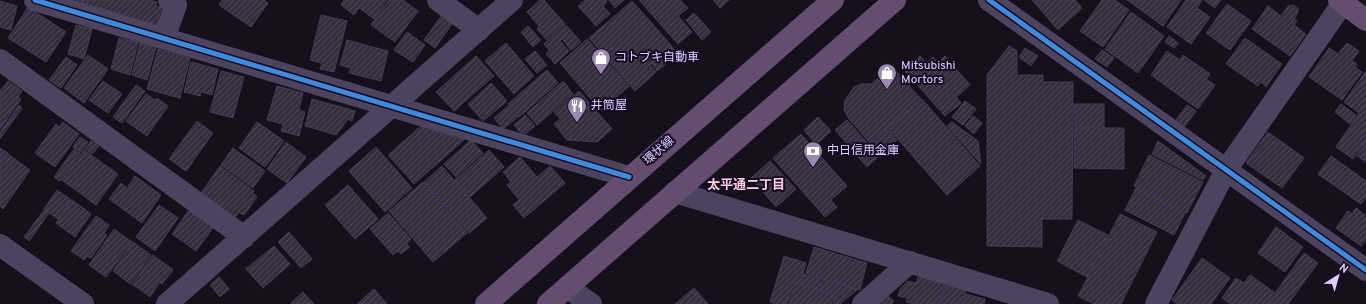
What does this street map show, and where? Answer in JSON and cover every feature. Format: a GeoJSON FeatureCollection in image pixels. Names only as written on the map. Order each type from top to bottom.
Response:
{"type":"FeatureCollection","features":[{"type":"Feature","properties":{"kind":"main road","name":"環状線"},"geometry":{"type":"LineString","coordinates":[[486,304],[833,0]]}},
{"type":"Feature","properties":{"kind":"main road"},"geometry":{"type":"LineString","coordinates":[[548,304],[895,0]]}},
{"type":"Feature","properties":{"kind":"main road"},"geometry":{"type":"LineString","coordinates":[[1341,2],[1366,20]]}},
{"type":"Feature","properties":{"kind":"street"},"geometry":{"type":"LineString","coordinates":[[35,0],[629,178]]}},
{"type":"Feature","properties":{"kind":"street"},"geometry":{"type":"LineString","coordinates":[[164,38],[176,5],[170,0]]}},
{"type":"Feature","properties":{"kind":"street"},"geometry":{"type":"LineString","coordinates":[[438,0],[479,30]]}},
{"type":"Feature","properties":{"kind":"street"},"geometry":{"type":"LineString","coordinates":[[167,304],[512,0]]}},
{"type":"Feature","properties":{"kind":"street"},"geometry":{"type":"LineString","coordinates":[[989,0],[1366,270]]}},
{"type":"Feature","properties":{"kind":"street"},"geometry":{"type":"LineString","coordinates":[[1156,304],[1226,170],[1341,2]]}},
{"type":"Feature","properties":{"kind":"street"},"geometry":{"type":"LineString","coordinates":[[0,60],[244,237]]}},
{"type":"Feature","properties":{"kind":"street"},"geometry":{"type":"LineString","coordinates":[[675,192],[1048,304]]}},
{"type":"Feature","properties":{"kind":"street"},"geometry":{"type":"LineString","coordinates":[[0,245],[83,304]]}},
{"type":"Feature","properties":{"kind":"street"},"geometry":{"type":"LineString","coordinates":[[863,304],[910,262]]}},
{"type":"Feature","properties":{"kind":"street"},"geometry":{"type":"LineString","coordinates":[[567,287],[591,304]]}},
{"type":"Feature","properties":{"kind":"building"},"geometry":{"type":"Polygon","coordinates":[[[77,0],[149,0],[157,2],[156,6],[162,7],[157,25],[76,4],[77,0]]]}},
{"type":"Feature","properties":{"kind":"building"},"geometry":{"type":"Polygon","coordinates":[[[222,0],[264,0],[268,3],[251,27],[219,5],[222,0]]]}},
{"type":"Feature","properties":{"kind":"building"},"geometry":{"type":"Polygon","coordinates":[[[344,0],[387,0],[374,19],[359,8],[354,15],[341,5],[344,0]]]}},
{"type":"Feature","properties":{"kind":"building"},"geometry":{"type":"Polygon","coordinates":[[[389,0],[403,0],[418,11],[395,42],[371,25],[389,0]]]}},
{"type":"Feature","properties":{"kind":"building"},"geometry":{"type":"Polygon","coordinates":[[[540,0],[544,0],[565,24],[547,40],[537,29],[539,26],[527,12],[540,0]]]}},
{"type":"Feature","properties":{"kind":"building"},"geometry":{"type":"Polygon","coordinates":[[[585,0],[606,0],[607,2],[603,6],[610,14],[596,26],[578,6],[585,0]]]}},
{"type":"Feature","properties":{"kind":"building"},"geometry":{"type":"Polygon","coordinates":[[[609,0],[624,0],[615,8],[609,0]]]}},
{"type":"Feature","properties":{"kind":"building"},"geometry":{"type":"Polygon","coordinates":[[[639,0],[680,0],[688,8],[678,16],[692,32],[678,44],[639,0]]]}},
{"type":"Feature","properties":{"kind":"building"},"geometry":{"type":"Polygon","coordinates":[[[713,0],[729,0],[720,8],[713,0]]]}},
{"type":"Feature","properties":{"kind":"building"},"geometry":{"type":"Polygon","coordinates":[[[1032,0],[1075,0],[1082,8],[1058,30],[1032,0]]]}},
{"type":"Feature","properties":{"kind":"building"},"geometry":{"type":"Polygon","coordinates":[[[1102,0],[1115,0],[1129,10],[1103,47],[1080,31],[1102,0]]]}},
{"type":"Feature","properties":{"kind":"building"},"geometry":{"type":"Polygon","coordinates":[[[1127,0],[1181,0],[1163,26],[1127,0]]]}},
{"type":"Feature","properties":{"kind":"building"},"geometry":{"type":"Polygon","coordinates":[[[1186,0],[1202,0],[1197,8],[1210,17],[1191,44],[1167,27],[1186,0]]]}},
{"type":"Feature","properties":{"kind":"building"},"geometry":{"type":"Polygon","coordinates":[[[1204,0],[1221,0],[1215,8],[1204,0]]]}},
{"type":"Feature","properties":{"kind":"building"},"geometry":{"type":"Polygon","coordinates":[[[0,1],[17,6],[11,30],[0,27],[0,1]]]}},
{"type":"Feature","properties":{"kind":"building"},"geometry":{"type":"Polygon","coordinates":[[[632,1],[672,46],[650,65],[656,72],[635,91],[589,38],[632,1]]]}},
{"type":"Feature","properties":{"kind":"building"},"geometry":{"type":"Polygon","coordinates":[[[1227,4],[1251,21],[1230,50],[1206,33],[1227,4]]]}},
{"type":"Feature","properties":{"kind":"building"},"geometry":{"type":"Polygon","coordinates":[[[1293,5],[1298,8],[1298,12],[1294,19],[1297,21],[1294,25],[1306,34],[1290,56],[1252,29],[1268,6],[1281,16],[1288,6],[1293,5]]]}},
{"type":"Feature","properties":{"kind":"building"},"geometry":{"type":"Polygon","coordinates":[[[28,7],[66,32],[46,62],[8,38],[28,7]]]}},
{"type":"Feature","properties":{"kind":"building"},"geometry":{"type":"Polygon","coordinates":[[[1131,12],[1164,36],[1138,73],[1105,49],[1131,12]]]}},
{"type":"Feature","properties":{"kind":"building"},"geometry":{"type":"Polygon","coordinates":[[[694,13],[711,32],[702,40],[686,20],[694,13]]]}},
{"type":"Feature","properties":{"kind":"building"},"geometry":{"type":"Polygon","coordinates":[[[321,15],[347,21],[334,72],[320,69],[322,63],[310,60],[321,15]]]}},
{"type":"Feature","properties":{"kind":"building"},"geometry":{"type":"Polygon","coordinates":[[[441,16],[452,24],[435,48],[424,40],[441,16]]]}},
{"type":"Feature","properties":{"kind":"building"},"geometry":{"type":"Polygon","coordinates":[[[76,25],[92,29],[84,59],[68,54],[76,25]]]}},
{"type":"Feature","properties":{"kind":"building"},"geometry":{"type":"Polygon","coordinates":[[[566,25],[581,42],[571,50],[562,39],[549,50],[544,44],[566,25]]]}},
{"type":"Feature","properties":{"kind":"building"},"geometry":{"type":"Polygon","coordinates":[[[528,26],[541,40],[533,47],[521,32],[528,26]]]}},
{"type":"Feature","properties":{"kind":"building"},"geometry":{"type":"Polygon","coordinates":[[[407,32],[425,45],[413,62],[394,50],[407,32]]]}},
{"type":"Feature","properties":{"kind":"building"},"geometry":{"type":"Polygon","coordinates":[[[1169,36],[1178,43],[1174,48],[1165,42],[1169,36]]]}},
{"type":"Feature","properties":{"kind":"building"},"geometry":{"type":"Polygon","coordinates":[[[119,38],[138,42],[130,75],[111,69],[119,38]]]}},
{"type":"Feature","properties":{"kind":"building"},"geometry":{"type":"Polygon","coordinates":[[[1245,38],[1282,64],[1266,87],[1261,82],[1258,86],[1226,64],[1245,38]]]}},
{"type":"Feature","properties":{"kind":"building"},"geometry":{"type":"Polygon","coordinates":[[[587,39],[629,86],[601,111],[560,63],[587,39]]]}},
{"type":"Feature","properties":{"kind":"building"},"geometry":{"type":"Polygon","coordinates":[[[347,40],[388,51],[381,81],[349,73],[351,68],[340,65],[347,40]]]}},
{"type":"Feature","properties":{"kind":"building"},"geometry":{"type":"Polygon","coordinates":[[[560,41],[569,51],[555,64],[546,54],[560,41]]]}},
{"type":"Feature","properties":{"kind":"building"},"geometry":{"type":"Polygon","coordinates":[[[140,43],[156,47],[147,80],[132,75],[140,43]]]}},
{"type":"Feature","properties":{"kind":"building"},"geometry":{"type":"Polygon","coordinates":[[[506,43],[534,76],[514,94],[485,61],[506,43]]]}},
{"type":"Feature","properties":{"kind":"building"},"geometry":{"type":"Polygon","coordinates":[[[1347,43],[1359,51],[1352,61],[1357,64],[1355,67],[1362,72],[1342,100],[1309,77],[1329,48],[1338,54],[1347,43]]]}},
{"type":"Feature","properties":{"kind":"building"},"geometry":{"type":"Polygon","coordinates":[[[1009,46],[1017,51],[1017,75],[1043,75],[1043,82],[1073,82],[1072,219],[1042,219],[1042,247],[987,246],[987,75],[1009,46]]]}},
{"type":"Feature","properties":{"kind":"building"},"geometry":{"type":"Polygon","coordinates":[[[672,47],[678,54],[657,71],[652,64],[672,47]]]}},
{"type":"Feature","properties":{"kind":"building"},"geometry":{"type":"Polygon","coordinates":[[[1025,48],[1038,56],[1031,66],[1019,57],[1025,48]]]}},
{"type":"Feature","properties":{"kind":"building"},"geometry":{"type":"Polygon","coordinates":[[[158,49],[190,58],[180,98],[147,89],[158,49]]]}},
{"type":"Feature","properties":{"kind":"building"},"geometry":{"type":"Polygon","coordinates":[[[1102,50],[1114,58],[1107,67],[1095,59],[1102,50]]]}},
{"type":"Feature","properties":{"kind":"building"},"geometry":{"type":"Polygon","coordinates":[[[535,51],[547,65],[537,73],[525,59],[535,51]]]}},
{"type":"Feature","properties":{"kind":"building"},"geometry":{"type":"Polygon","coordinates":[[[1167,51],[1180,60],[1183,55],[1210,74],[1206,79],[1215,85],[1198,109],[1151,75],[1167,51]]]}},
{"type":"Feature","properties":{"kind":"building"},"geometry":{"type":"Polygon","coordinates":[[[88,55],[108,69],[84,103],[64,88],[88,55]]]}},
{"type":"Feature","properties":{"kind":"building"},"geometry":{"type":"Polygon","coordinates":[[[476,56],[494,76],[454,111],[436,92],[476,56]]]}},
{"type":"Feature","properties":{"kind":"building"},"geometry":{"type":"Polygon","coordinates":[[[920,56],[926,63],[933,57],[938,63],[945,56],[970,85],[956,97],[961,103],[945,116],[904,70],[920,56]]]}},
{"type":"Feature","properties":{"kind":"building"},"geometry":{"type":"Polygon","coordinates":[[[66,57],[77,65],[61,88],[49,80],[66,57]]]}},
{"type":"Feature","properties":{"kind":"building"},"geometry":{"type":"Polygon","coordinates":[[[191,62],[218,69],[212,95],[201,92],[200,96],[184,92],[191,62]]]}},
{"type":"Feature","properties":{"kind":"building"},"geometry":{"type":"Polygon","coordinates":[[[892,66],[921,99],[870,143],[849,119],[844,110],[845,100],[854,87],[861,84],[871,84],[892,66]]]}},
{"type":"Feature","properties":{"kind":"building"},"geometry":{"type":"Polygon","coordinates":[[[547,70],[558,83],[519,117],[508,104],[547,70]]]}},
{"type":"Feature","properties":{"kind":"building"},"geometry":{"type":"Polygon","coordinates":[[[221,71],[244,77],[233,118],[210,112],[221,71]]]}},
{"type":"Feature","properties":{"kind":"building"},"geometry":{"type":"Polygon","coordinates":[[[1366,71],[1366,141],[1353,159],[1336,147],[1359,113],[1344,102],[1366,71]]]}},
{"type":"Feature","properties":{"kind":"building"},"geometry":{"type":"Polygon","coordinates":[[[8,81],[22,91],[18,97],[21,99],[0,129],[0,91],[8,81]]]}},
{"type":"Feature","properties":{"kind":"building"},"geometry":{"type":"Polygon","coordinates":[[[103,81],[122,94],[108,113],[89,100],[103,81]]]}},
{"type":"Feature","properties":{"kind":"building"},"geometry":{"type":"Polygon","coordinates":[[[563,81],[573,94],[537,125],[527,113],[563,81]]]}},
{"type":"Feature","properties":{"kind":"building"},"geometry":{"type":"Polygon","coordinates":[[[491,83],[507,101],[483,121],[468,104],[491,83]]]}},
{"type":"Feature","properties":{"kind":"building"},"geometry":{"type":"Polygon","coordinates":[[[136,85],[145,91],[122,123],[113,117],[136,85]]]}},
{"type":"Feature","properties":{"kind":"building"},"geometry":{"type":"Polygon","coordinates":[[[277,86],[303,93],[299,110],[305,112],[299,136],[281,131],[283,124],[267,120],[277,86]]]}},
{"type":"Feature","properties":{"kind":"building"},"geometry":{"type":"Polygon","coordinates":[[[579,91],[612,129],[597,142],[567,140],[554,124],[560,119],[554,112],[579,91]]]}},
{"type":"Feature","properties":{"kind":"building"},"geometry":{"type":"Polygon","coordinates":[[[146,94],[155,100],[157,98],[168,106],[147,136],[126,121],[146,94]]]}},
{"type":"Feature","properties":{"kind":"building"},"geometry":{"type":"Polygon","coordinates":[[[312,99],[355,111],[352,121],[348,119],[336,135],[305,126],[312,99]]]}},
{"type":"Feature","properties":{"kind":"building"},"geometry":{"type":"Polygon","coordinates":[[[922,99],[980,166],[947,195],[888,128],[922,99]]]}},
{"type":"Feature","properties":{"kind":"building"},"geometry":{"type":"Polygon","coordinates":[[[965,101],[976,109],[963,125],[952,117],[965,101]]]}},
{"type":"Feature","properties":{"kind":"building"},"geometry":{"type":"Polygon","coordinates":[[[1074,104],[1104,104],[1104,128],[1074,127],[1074,104]]]}},
{"type":"Feature","properties":{"kind":"building"},"geometry":{"type":"Polygon","coordinates":[[[1341,104],[1356,115],[1350,124],[1335,112],[1341,104]]]}},
{"type":"Feature","properties":{"kind":"building"},"geometry":{"type":"Polygon","coordinates":[[[19,105],[22,108],[0,139],[0,132],[19,105]]]}},
{"type":"Feature","properties":{"kind":"building"},"geometry":{"type":"Polygon","coordinates":[[[1187,105],[1196,111],[1185,126],[1176,120],[1187,105]]]}},
{"type":"Feature","properties":{"kind":"building"},"geometry":{"type":"Polygon","coordinates":[[[508,106],[518,117],[503,129],[494,118],[508,106]]]}},
{"type":"Feature","properties":{"kind":"building"},"geometry":{"type":"Polygon","coordinates":[[[525,115],[535,126],[523,136],[514,125],[525,115]]]}},
{"type":"Feature","properties":{"kind":"building"},"geometry":{"type":"Polygon","coordinates":[[[973,116],[982,123],[974,134],[965,126],[973,116]]]}},
{"type":"Feature","properties":{"kind":"building"},"geometry":{"type":"Polygon","coordinates":[[[818,117],[831,131],[816,145],[804,130],[818,117]]]}},
{"type":"Feature","properties":{"kind":"building"},"geometry":{"type":"Polygon","coordinates":[[[847,120],[869,145],[887,129],[897,140],[867,167],[835,130],[847,120]]]}},
{"type":"Feature","properties":{"kind":"building"},"geometry":{"type":"Polygon","coordinates":[[[197,121],[213,133],[186,171],[169,159],[197,121]]]}},
{"type":"Feature","properties":{"kind":"building"},"geometry":{"type":"Polygon","coordinates":[[[63,122],[79,134],[55,167],[35,153],[56,124],[59,127],[63,122]]]}},
{"type":"Feature","properties":{"kind":"building"},"geometry":{"type":"Polygon","coordinates":[[[257,122],[284,141],[265,167],[239,148],[257,122]]]}},
{"type":"Feature","properties":{"kind":"building"},"geometry":{"type":"Polygon","coordinates":[[[952,122],[978,141],[981,164],[947,126],[952,122]]]}},
{"type":"Feature","properties":{"kind":"building"},"geometry":{"type":"Polygon","coordinates":[[[421,126],[464,140],[414,184],[388,155],[421,126]]]}},
{"type":"Feature","properties":{"kind":"building"},"geometry":{"type":"Polygon","coordinates":[[[1074,128],[1124,128],[1124,169],[1074,168],[1074,128]]]}},
{"type":"Feature","properties":{"kind":"building"},"geometry":{"type":"Polygon","coordinates":[[[1268,132],[1304,158],[1282,188],[1246,163],[1268,132]]]}},
{"type":"Feature","properties":{"kind":"building"},"geometry":{"type":"Polygon","coordinates":[[[801,134],[847,186],[831,200],[837,207],[825,217],[773,158],[801,134]]]}},
{"type":"Feature","properties":{"kind":"building"},"geometry":{"type":"Polygon","coordinates":[[[80,137],[88,142],[81,152],[73,147],[80,137]]]}},
{"type":"Feature","properties":{"kind":"building"},"geometry":{"type":"Polygon","coordinates":[[[471,140],[483,153],[456,177],[444,164],[471,140]]]}},
{"type":"Feature","properties":{"kind":"building"},"geometry":{"type":"Polygon","coordinates":[[[91,141],[99,146],[92,154],[85,149],[91,141]]]}},
{"type":"Feature","properties":{"kind":"building"},"geometry":{"type":"Polygon","coordinates":[[[1158,141],[1206,176],[1203,180],[1152,154],[1158,141]]]}},
{"type":"Feature","properties":{"kind":"building"},"geometry":{"type":"Polygon","coordinates":[[[286,142],[306,157],[287,183],[267,169],[286,142]]]}},
{"type":"Feature","properties":{"kind":"building"},"geometry":{"type":"Polygon","coordinates":[[[1366,143],[1366,162],[1357,156],[1366,143]]]}},
{"type":"Feature","properties":{"kind":"building"},"geometry":{"type":"Polygon","coordinates":[[[376,147],[412,188],[385,212],[349,171],[376,147]]]}},
{"type":"Feature","properties":{"kind":"building"},"geometry":{"type":"Polygon","coordinates":[[[0,148],[8,153],[0,164],[0,148]]]}},
{"type":"Feature","properties":{"kind":"building"},"geometry":{"type":"Polygon","coordinates":[[[233,148],[265,171],[253,188],[221,165],[233,148]]]}},
{"type":"Feature","properties":{"kind":"building"},"geometry":{"type":"Polygon","coordinates":[[[74,149],[80,153],[60,181],[54,177],[74,149]]]}},
{"type":"Feature","properties":{"kind":"building"},"geometry":{"type":"Polygon","coordinates":[[[84,150],[118,174],[96,205],[62,180],[84,150]]]}},
{"type":"Feature","properties":{"kind":"building"},"geometry":{"type":"Polygon","coordinates":[[[489,150],[504,167],[470,197],[455,180],[489,150]]]}},
{"type":"Feature","properties":{"kind":"building"},"geometry":{"type":"Polygon","coordinates":[[[8,154],[30,170],[3,209],[0,206],[0,165],[8,154]]]}},
{"type":"Feature","properties":{"kind":"building"},"geometry":{"type":"Polygon","coordinates":[[[1149,155],[1203,182],[1187,213],[1134,186],[1149,155]]]}},
{"type":"Feature","properties":{"kind":"building"},"geometry":{"type":"Polygon","coordinates":[[[1331,156],[1366,181],[1366,197],[1361,204],[1318,174],[1331,156]]]}},
{"type":"Feature","properties":{"kind":"building"},"geometry":{"type":"Polygon","coordinates":[[[520,157],[537,177],[550,166],[565,183],[524,218],[513,205],[519,200],[507,185],[511,182],[503,172],[520,157]]]}},
{"type":"Feature","properties":{"kind":"building"},"geometry":{"type":"Polygon","coordinates":[[[770,161],[796,189],[776,207],[751,178],[770,161]]]}},
{"type":"Feature","properties":{"kind":"building"},"geometry":{"type":"Polygon","coordinates":[[[220,166],[254,191],[253,193],[257,197],[244,215],[239,212],[235,218],[201,193],[220,166]]]}},
{"type":"Feature","properties":{"kind":"building"},"geometry":{"type":"Polygon","coordinates":[[[442,166],[487,218],[469,233],[424,182],[442,166]]]}},
{"type":"Feature","properties":{"kind":"building"},"geometry":{"type":"Polygon","coordinates":[[[135,176],[161,195],[142,223],[109,199],[121,183],[127,188],[135,176]]]}},
{"type":"Feature","properties":{"kind":"building"},"geometry":{"type":"Polygon","coordinates":[[[423,182],[467,233],[433,262],[389,211],[423,182]]]}},
{"type":"Feature","properties":{"kind":"building"},"geometry":{"type":"Polygon","coordinates":[[[348,185],[378,219],[355,239],[325,205],[348,185]]]}},
{"type":"Feature","properties":{"kind":"building"},"geometry":{"type":"Polygon","coordinates":[[[1136,188],[1185,213],[1174,235],[1125,210],[1136,188]]]}},
{"type":"Feature","properties":{"kind":"building"},"geometry":{"type":"Polygon","coordinates":[[[57,190],[71,200],[58,219],[44,209],[57,190]]]}},
{"type":"Feature","properties":{"kind":"building"},"geometry":{"type":"Polygon","coordinates":[[[72,200],[91,214],[75,237],[56,223],[72,200]]]}},
{"type":"Feature","properties":{"kind":"building"},"geometry":{"type":"Polygon","coordinates":[[[159,205],[178,218],[155,251],[136,237],[159,205]]]}},
{"type":"Feature","properties":{"kind":"building"},"geometry":{"type":"Polygon","coordinates":[[[1356,208],[1366,216],[1366,240],[1361,246],[1336,228],[1348,211],[1352,214],[1356,208]]]}},
{"type":"Feature","properties":{"kind":"building"},"geometry":{"type":"Polygon","coordinates":[[[44,210],[49,213],[29,241],[24,237],[44,210]]]}},
{"type":"Feature","properties":{"kind":"building"},"geometry":{"type":"Polygon","coordinates":[[[189,210],[213,228],[196,251],[172,234],[189,210]]]}},
{"type":"Feature","properties":{"kind":"building"},"geometry":{"type":"Polygon","coordinates":[[[388,213],[411,239],[407,244],[410,247],[401,254],[398,251],[393,255],[370,229],[388,213]]]}},
{"type":"Feature","properties":{"kind":"building"},"geometry":{"type":"Polygon","coordinates":[[[1120,214],[1157,232],[1121,304],[1094,304],[1078,296],[1120,214]]]}},
{"type":"Feature","properties":{"kind":"building"},"geometry":{"type":"Polygon","coordinates":[[[96,216],[109,225],[104,233],[107,235],[91,258],[87,256],[84,260],[71,251],[96,216]]]}},
{"type":"Feature","properties":{"kind":"building"},"geometry":{"type":"Polygon","coordinates":[[[1078,220],[1108,235],[1087,277],[1057,261],[1078,220]]]}},
{"type":"Feature","properties":{"kind":"building"},"geometry":{"type":"Polygon","coordinates":[[[1276,227],[1303,247],[1285,272],[1258,253],[1276,227]]]}},
{"type":"Feature","properties":{"kind":"building"},"geometry":{"type":"Polygon","coordinates":[[[114,229],[132,242],[106,277],[89,265],[114,229]]]}},
{"type":"Feature","properties":{"kind":"building"},"geometry":{"type":"Polygon","coordinates":[[[289,232],[312,259],[301,268],[278,242],[289,232]]]}},
{"type":"Feature","properties":{"kind":"building"},"geometry":{"type":"Polygon","coordinates":[[[133,242],[151,255],[130,284],[113,271],[133,242]]]}},
{"type":"Feature","properties":{"kind":"building"},"geometry":{"type":"Polygon","coordinates":[[[274,246],[290,264],[263,288],[246,269],[274,246]]]}},
{"type":"Feature","properties":{"kind":"building"},"geometry":{"type":"Polygon","coordinates":[[[814,247],[867,263],[860,290],[806,273],[814,247]]]}},
{"type":"Feature","properties":{"kind":"building"},"geometry":{"type":"Polygon","coordinates":[[[1304,253],[1318,263],[1288,304],[1267,304],[1304,253]]]}},
{"type":"Feature","properties":{"kind":"building"},"geometry":{"type":"Polygon","coordinates":[[[153,255],[173,270],[162,284],[160,282],[150,297],[132,284],[153,255]]]}},
{"type":"Feature","properties":{"kind":"building"},"geometry":{"type":"Polygon","coordinates":[[[784,256],[806,263],[800,284],[794,282],[787,304],[776,304],[770,302],[784,256]]]}},
{"type":"Feature","properties":{"kind":"building"},"geometry":{"type":"Polygon","coordinates":[[[1202,258],[1230,278],[1211,304],[1177,304],[1172,300],[1202,258]]]}},
{"type":"Feature","properties":{"kind":"building"},"geometry":{"type":"Polygon","coordinates":[[[804,274],[822,279],[819,290],[801,284],[804,274]]]}},
{"type":"Feature","properties":{"kind":"building"},"geometry":{"type":"Polygon","coordinates":[[[1250,275],[1274,292],[1266,304],[1230,304],[1222,298],[1236,278],[1244,283],[1250,275]]]}},
{"type":"Feature","properties":{"kind":"building"},"geometry":{"type":"Polygon","coordinates":[[[219,277],[229,289],[220,297],[210,285],[219,277]]]}},
{"type":"Feature","properties":{"kind":"building"},"geometry":{"type":"Polygon","coordinates":[[[918,277],[944,284],[939,304],[914,304],[906,302],[907,298],[898,296],[900,289],[908,281],[916,283],[918,277]]]}},
{"type":"Feature","properties":{"kind":"building"},"geometry":{"type":"Polygon","coordinates":[[[824,279],[857,290],[840,304],[833,304],[835,295],[820,290],[824,279]]]}},
{"type":"Feature","properties":{"kind":"building"},"geometry":{"type":"Polygon","coordinates":[[[795,283],[834,295],[831,304],[789,304],[795,283]]]}},
{"type":"Feature","properties":{"kind":"building"},"geometry":{"type":"Polygon","coordinates":[[[945,285],[966,291],[962,304],[940,304],[945,285]]]}},
{"type":"Feature","properties":{"kind":"building"},"geometry":{"type":"Polygon","coordinates":[[[694,288],[708,304],[675,304],[694,288]]]}},
{"type":"Feature","properties":{"kind":"building"},"geometry":{"type":"Polygon","coordinates":[[[374,289],[387,304],[357,304],[374,289]]]}},
{"type":"Feature","properties":{"kind":"building"},"geometry":{"type":"Polygon","coordinates":[[[303,292],[314,304],[291,303],[303,292]]]}},
{"type":"Feature","properties":{"kind":"building"},"geometry":{"type":"Polygon","coordinates":[[[966,294],[985,299],[984,304],[963,304],[966,294]]]}},
{"type":"Feature","properties":{"kind":"building"},"geometry":{"type":"Polygon","coordinates":[[[888,296],[894,301],[891,304],[879,304],[882,301],[883,302],[888,296]]]}},
{"type":"Feature","properties":{"kind":"cycle path"},"geometry":{"type":"LineString","coordinates":[[35,0],[629,177]]}},
{"type":"Feature","properties":{"kind":"cycle path"},"geometry":{"type":"LineString","coordinates":[[989,0],[1366,270]]}},
{"type":"Feature","properties":{"kind":"place","name":"コトブキ自動車"},"geometry":{"type":"Point","coordinates":[601,75]}},
{"type":"Feature","properties":{"kind":"place","name":"Mitsubishi Mortors"},"geometry":{"type":"Point","coordinates":[887,90]}},
{"type":"Feature","properties":{"kind":"place","name":"井筒屋"},"geometry":{"type":"Point","coordinates":[577,123]}},
{"type":"Feature","properties":{"kind":"place","name":"中日信用金庫"},"geometry":{"type":"Point","coordinates":[813,168]}},
{"type":"Feature","properties":{"kind":"district","name":"太平通二丁目"},"geometry":{"type":"Point","coordinates":[746,186]}}]}
